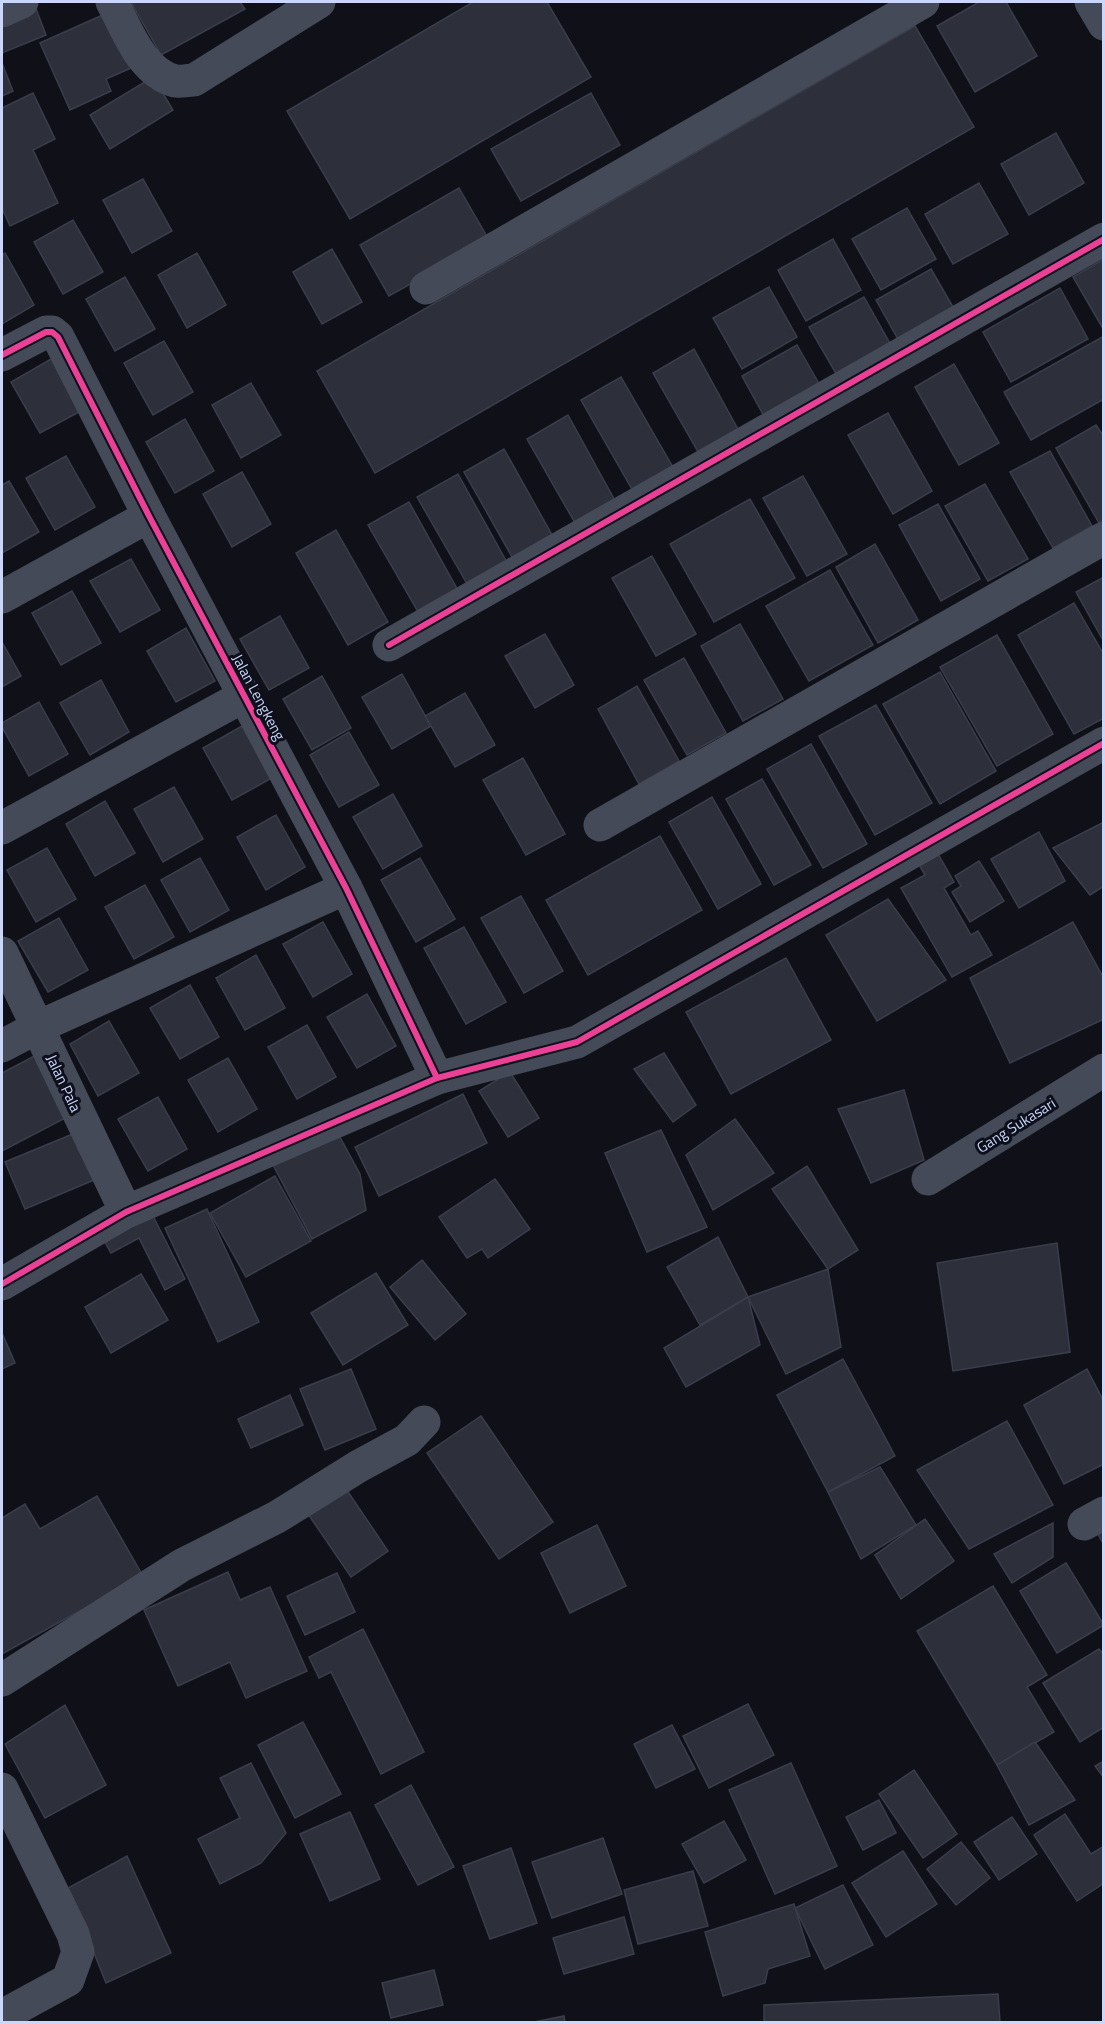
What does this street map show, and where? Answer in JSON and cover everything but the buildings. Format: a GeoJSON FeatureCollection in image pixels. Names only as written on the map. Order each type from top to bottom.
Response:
{"type":"FeatureCollection","features":[{"type":"Feature","properties":{"kind":"street"},"geometry":{"type":"LineString","coordinates":[[2,11],[22,2]]}},
{"type":"Feature","properties":{"kind":"street"},"geometry":{"type":"LineString","coordinates":[[112,2],[143,58],[158,73],[177,81],[194,80],[319,2]]}},
{"type":"Feature","properties":{"kind":"street"},"geometry":{"type":"LineString","coordinates":[[426,288],[923,2]]}},
{"type":"Feature","properties":{"kind":"street"},"geometry":{"type":"LineString","coordinates":[[1091,2],[1104,24]]}},
{"type":"Feature","properties":{"kind":"street"},"geometry":{"type":"LineString","coordinates":[[389,645],[1104,239]]}},
{"type":"Feature","properties":{"kind":"street","name":"Jalan Lengkeng"},"geometry":{"type":"LineString","coordinates":[[2,355],[46,332],[52,332],[58,337],[149,516],[346,888],[437,1078]]}},
{"type":"Feature","properties":{"kind":"street"},"geometry":{"type":"LineString","coordinates":[[2,597],[149,516]]}},
{"type":"Feature","properties":{"kind":"street"},"geometry":{"type":"LineString","coordinates":[[600,825],[1104,538]]}},
{"type":"Feature","properties":{"kind":"street"},"geometry":{"type":"LineString","coordinates":[[2,828],[244,696]]}},
{"type":"Feature","properties":{"kind":"street"},"geometry":{"type":"LineString","coordinates":[[2,1284],[126,1212],[437,1078],[576,1042],[1104,743]]}},
{"type":"Feature","properties":{"kind":"street"},"geometry":{"type":"LineString","coordinates":[[2,1046],[38,1027],[346,888]]}},
{"type":"Feature","properties":{"kind":"street","name":"Jalan Pala"},"geometry":{"type":"LineString","coordinates":[[2,953],[126,1212]]}},
{"type":"Feature","properties":{"kind":"street","name":"Gang Sukasari"},"geometry":{"type":"LineString","coordinates":[[928,1179],[1104,1070]]}},
{"type":"Feature","properties":{"kind":"street"},"geometry":{"type":"LineString","coordinates":[[2,1680],[182,1565],[278,1517],[359,1466],[407,1440],[424,1422]]}},
{"type":"Feature","properties":{"kind":"street"},"geometry":{"type":"LineString","coordinates":[[2,1789],[73,1935],[78,1952],[68,1980],[2,2016]]}},
{"type":"Feature","properties":{"kind":"cycle path"},"geometry":{"type":"LineString","coordinates":[[389,645],[1104,239]]}},
{"type":"Feature","properties":{"kind":"cycle path"},"geometry":{"type":"LineString","coordinates":[[2,355],[46,332],[52,332],[58,337],[149,516],[346,888],[437,1078]]}},
{"type":"Feature","properties":{"kind":"cycle path"},"geometry":{"type":"LineString","coordinates":[[2,1284],[126,1212],[437,1078],[577,1042],[1104,743]]}}]}
